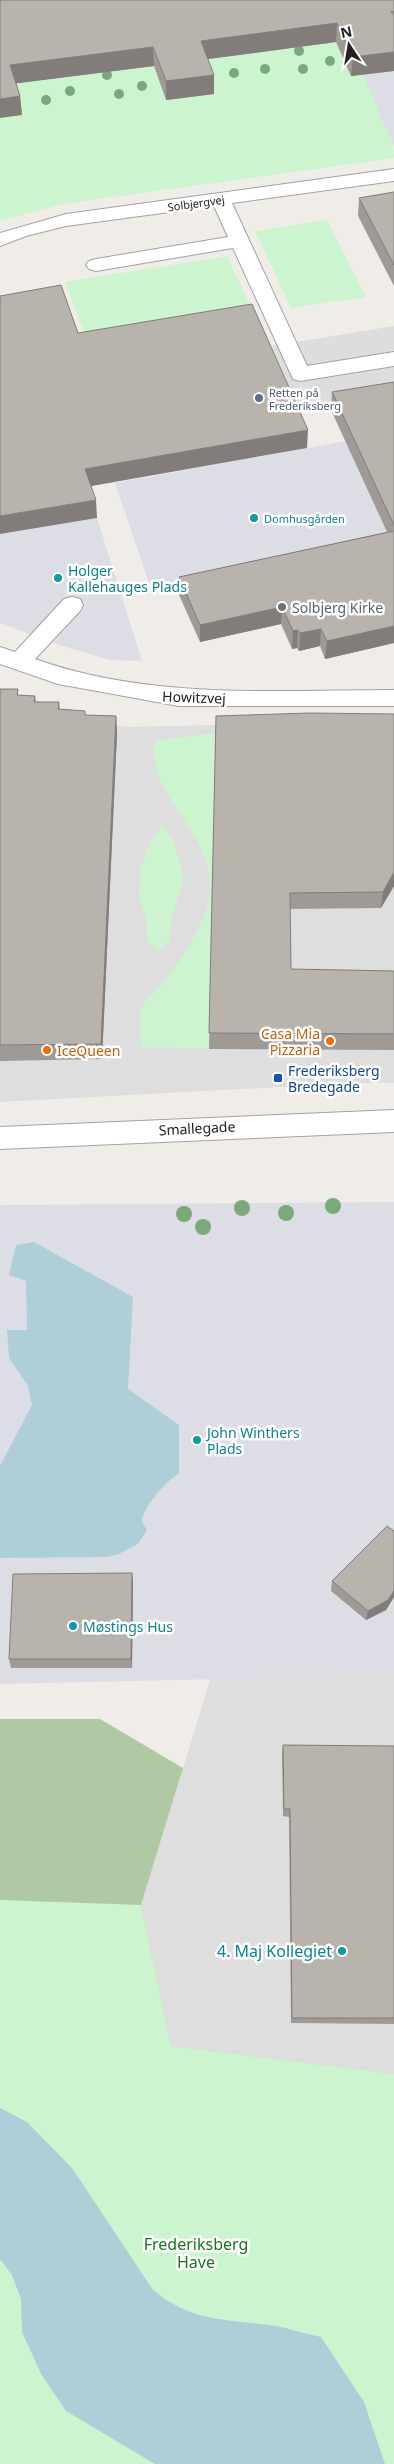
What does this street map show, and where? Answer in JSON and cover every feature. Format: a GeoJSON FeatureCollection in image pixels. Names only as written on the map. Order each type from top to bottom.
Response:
{"type":"FeatureCollection","features":[{"type":"Feature","properties":{"kind":"street","name":"Solbjergvej"},"geometry":{"type":"LineString","coordinates":[[6,237],[66,220],[221,200],[394,174]]}},
{"type":"Feature","properties":{"kind":"street"},"geometry":{"type":"LineString","coordinates":[[221,200],[300,374],[394,359]]}},
{"type":"Feature","properties":{"kind":"street"},"geometry":{"type":"LineString","coordinates":[[96,265],[240,241]]}},
{"type":"Feature","properties":{"kind":"street"},"geometry":{"type":"LineString","coordinates":[[9,659],[72,605]]}},
{"type":"Feature","properties":{"kind":"street","name":"Howitzvej"},"geometry":{"type":"LineString","coordinates":[[9,659],[58,676],[179,698],[394,698]]}},
{"type":"Feature","properties":{"kind":"street","name":"Smallegade"},"geometry":{"type":"LineString","coordinates":[[0,1138],[394,1121]]}},
{"type":"Feature","properties":{"kind":"shaded area"},"geometry":{"type":"Polygon","coordinates":[[[394,71],[394,146],[363,75],[394,71]]]}},
{"type":"Feature","properties":{"kind":"shaded area"},"geometry":{"type":"Polygon","coordinates":[[[394,326],[394,395],[300,411],[272,346],[394,326]]]}},
{"type":"Feature","properties":{"kind":"shaded area","name":"Domhusgården"},"geometry":{"type":"Polygon","coordinates":[[[346,441],[394,547],[151,589],[115,483],[346,441]]]}},
{"type":"Feature","properties":{"kind":"shaded area","name":"Holger Kallehauges Plads"},"geometry":{"type":"Polygon","coordinates":[[[97,518],[142,661],[109,660],[63,646],[0,623],[0,534],[97,518]]]}},
{"type":"Feature","properties":{"kind":"shaded area"},"geometry":{"type":"Polygon","coordinates":[[[0,693],[60,715],[126,727],[394,721],[394,1083],[356,1083],[0,1102],[0,693]]]}},
{"type":"Feature","properties":{"kind":"shaded area","name":"John Winthers Plads"},"geometry":{"type":"Polygon","coordinates":[[[394,1202],[394,1675],[0,1684],[0,1205],[394,1202]]]}},
{"type":"Feature","properties":{"kind":"shaded area"},"geometry":{"type":"Polygon","coordinates":[[[394,1675],[394,2074],[171,2046],[141,1905],[211,1677],[394,1675]]]}},
{"type":"Feature","properties":{"kind":"green space"},"geometry":{"type":"Polygon","coordinates":[[[336,42],[351,76],[363,75],[378,105],[391,138],[394,158],[63,204],[0,221],[0,118],[22,115],[12,84],[154,66],[166,100],[213,94],[201,60],[336,42]]]}},
{"type":"Feature","properties":{"kind":"green space"},"geometry":{"type":"Polygon","coordinates":[[[327,220],[366,297],[291,308],[255,231],[327,220]]]}},
{"type":"Feature","properties":{"kind":"green space"},"geometry":{"type":"Polygon","coordinates":[[[227,256],[252,309],[86,337],[65,282],[227,256]]]}},
{"type":"Feature","properties":{"kind":"green space"},"geometry":{"type":"Polygon","coordinates":[[[216,733],[209,1049],[141,1047],[141,1009],[147,999],[164,982],[194,936],[206,909],[210,884],[207,863],[199,845],[168,795],[160,778],[155,760],[155,741],[216,733]]]}},
{"type":"Feature","properties":{"kind":"green space"},"geometry":{"type":"Polygon","coordinates":[[[162,825],[173,840],[184,878],[171,920],[170,941],[158,951],[147,941],[147,922],[139,899],[140,869],[150,843],[162,825]]]}},
{"type":"Feature","properties":{"kind":"green space"},"geometry":{"type":"Polygon","coordinates":[[[0,1719],[100,1719],[183,1768],[141,1905],[171,2046],[394,2074],[394,2282],[0,2024],[0,1719]]]}},
{"type":"Feature","properties":{"kind":"green space","name":"Frederiksberg Have"},"geometry":{"type":"Polygon","coordinates":[[[0,1900],[141,1905],[171,2046],[394,2074],[394,2464],[0,2464],[0,1900]]]}},
{"type":"Feature","properties":{"kind":"water"},"geometry":{"type":"Polygon","coordinates":[[[34,1242],[133,1297],[128,1389],[179,1425],[179,1474],[162,1488],[150,1503],[142,1522],[147,1530],[138,1544],[119,1554],[107,1557],[0,1558],[0,1466],[32,1405],[28,1386],[9,1358],[7,1330],[27,1330],[26,1281],[9,1275],[16,1245],[34,1242]]]}},
{"type":"Feature","properties":{"kind":"water"},"geometry":{"type":"Polygon","coordinates":[[[0,2108],[27,2122],[72,2168],[153,2290],[168,2301],[182,2309],[212,2318],[276,2326],[321,2337],[364,2402],[385,2464],[155,2464],[66,2411],[41,2374],[22,2332],[21,2299],[12,2275],[0,2259],[0,2108]]]}},
{"type":"Feature","properties":{"kind":"building"},"geometry":{"type":"Polygon","coordinates":[[[0,0],[394,0],[394,12],[391,11],[394,16],[394,52],[353,57],[337,23],[201,41],[214,75],[166,81],[153,47],[10,65],[20,96],[0,99],[0,0]]]}},
{"type":"Feature","properties":{"kind":"building"},"geometry":{"type":"Polygon","coordinates":[[[394,192],[394,265],[359,198],[394,192]]]}},
{"type":"Feature","properties":{"kind":"building"},"geometry":{"type":"Polygon","coordinates":[[[61,285],[78,333],[252,304],[308,430],[85,469],[96,500],[0,516],[0,296],[61,285]]]}},
{"type":"Feature","properties":{"kind":"building"},"geometry":{"type":"Polygon","coordinates":[[[394,382],[394,525],[332,392],[394,382]]]}},
{"type":"Feature","properties":{"kind":"building","name":"Solbjerg Kirke"},"geometry":{"type":"Polygon","coordinates":[[[394,531],[394,626],[327,641],[321,629],[300,633],[298,630],[293,631],[282,607],[200,625],[179,577],[394,531]]]}},
{"type":"Feature","properties":{"kind":"building"},"geometry":{"type":"Polygon","coordinates":[[[0,689],[18,689],[17,695],[35,696],[34,702],[59,702],[58,709],[85,711],[85,715],[116,716],[101,1044],[0,1045],[0,689]]]}},
{"type":"Feature","properties":{"kind":"building"},"geometry":{"type":"Polygon","coordinates":[[[310,713],[394,714],[394,872],[383,892],[290,893],[291,969],[394,971],[394,1034],[209,1033],[216,716],[310,713]]]}},
{"type":"Feature","properties":{"kind":"building"},"geometry":{"type":"Polygon","coordinates":[[[387,1526],[394,1531],[394,1591],[388,1600],[368,1611],[332,1581],[387,1526]]]}},
{"type":"Feature","properties":{"kind":"building","name":"Møstings Hus"},"geometry":{"type":"Polygon","coordinates":[[[132,1573],[131,1659],[9,1659],[13,1574],[132,1573]]]}},
{"type":"Feature","properties":{"kind":"building","name":"4. Maj Kollegiet"},"geometry":{"type":"Polygon","coordinates":[[[283,1745],[394,1746],[394,2018],[292,2018],[290,1809],[284,1809],[283,1745]]]}},
{"type":"Feature","properties":{"kind":"place","name":"Retten på Frederiksberg"},"geometry":{"type":"Point","coordinates":[259,398]}},
{"type":"Feature","properties":{"kind":"place","name":"Domhusgården"},"geometry":{"type":"Point","coordinates":[254,518]}},
{"type":"Feature","properties":{"kind":"place","name":"Holger Kallehauges Plads"},"geometry":{"type":"Point","coordinates":[58,578]}},
{"type":"Feature","properties":{"kind":"place","name":"Solbjerg Kirke"},"geometry":{"type":"Point","coordinates":[282,607]}},
{"type":"Feature","properties":{"kind":"place","name":"Casa Mia Pizzaria"},"geometry":{"type":"Point","coordinates":[330,1041]}},
{"type":"Feature","properties":{"kind":"place","name":"IceQueen"},"geometry":{"type":"Point","coordinates":[47,1050]}},
{"type":"Feature","properties":{"kind":"place","name":"Frederiksberg Bredegade"},"geometry":{"type":"Point","coordinates":[278,1078]}},
{"type":"Feature","properties":{"kind":"place","name":"John Winthers Plads"},"geometry":{"type":"Point","coordinates":[197,1440]}},
{"type":"Feature","properties":{"kind":"place","name":"Møstings Hus"},"geometry":{"type":"Point","coordinates":[73,1626]}},
{"type":"Feature","properties":{"kind":"place","name":"4. Maj Kollegiet"},"geometry":{"type":"Point","coordinates":[342,1951]}}]}
